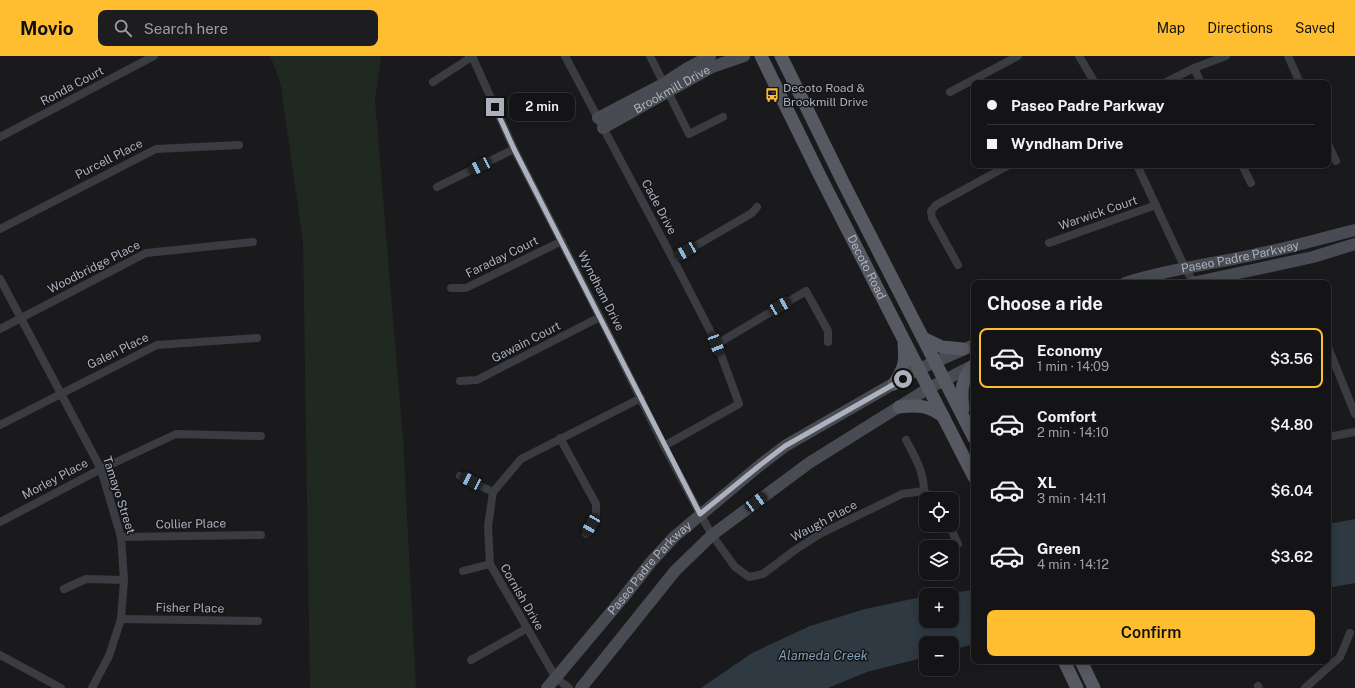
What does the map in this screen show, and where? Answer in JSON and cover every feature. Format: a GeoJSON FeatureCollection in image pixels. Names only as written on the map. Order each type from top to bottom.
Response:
{"type":"FeatureCollection","features":[{"type":"Feature","properties":{"kind":"main road","name":"Brookmill Drive"},"geometry":{"type":"LineString","coordinates":[[666,88],[686,69],[710,56]]}},
{"type":"Feature","properties":{"kind":"main road","name":"Brookmill Drive"},"geometry":{"type":"LineString","coordinates":[[601,123],[666,88],[712,67],[744,56]]}},
{"type":"Feature","properties":{"kind":"main road","name":"Decoto Road"},"geometry":{"type":"LineString","coordinates":[[761,56],[828,192],[971,471]]}},
{"type":"Feature","properties":{"kind":"main road","name":"Decoto Road"},"geometry":{"type":"LineString","coordinates":[[780,56],[971,432]]}},
{"type":"Feature","properties":{"kind":"main road","name":"Paseo Padre Parkway"},"geometry":{"type":"LineString","coordinates":[[1134,280],[1307,243],[1355,230]]}},
{"type":"Feature","properties":{"kind":"main road","name":"Paseo Padre Parkway"},"geometry":{"type":"LineString","coordinates":[[1207,280],[1313,257],[1355,244]]}},
{"type":"Feature","properties":{"kind":"main road"},"geometry":{"type":"LineString","coordinates":[[922,338],[942,347],[969,347]]}},
{"type":"Feature","properties":{"kind":"main road"},"geometry":{"type":"LineString","coordinates":[[894,384],[904,366],[904,339]]}},
{"type":"Feature","properties":{"kind":"main road","name":"Paseo Padre Parkway"},"geometry":{"type":"LineString","coordinates":[[547,688],[651,562],[674,537],[759,466],[785,446],[919,369],[969,347]]}},
{"type":"Feature","properties":{"kind":"main road","name":"Paseo Padre Parkway"},"geometry":{"type":"LineString","coordinates":[[581,688],[675,571],[712,535],[808,463],[929,388],[971,367]]}},
{"type":"Feature","properties":{"kind":"main road"},"geometry":{"type":"LineString","coordinates":[[963,417],[961,391],[964,379],[971,370]]}},
{"type":"Feature","properties":{"kind":"main road"},"geometry":{"type":"LineString","coordinates":[[899,407],[917,406],[933,409],[943,416]]}},
{"type":"Feature","properties":{"kind":"main road"},"geometry":{"type":"LineString","coordinates":[[1065,664],[1077,688]]}},
{"type":"Feature","properties":{"kind":"main road"},"geometry":{"type":"LineString","coordinates":[[1082,664],[1094,688]]}},
{"type":"Feature","properties":{"kind":"street","name":"Ronda Court"},"geometry":{"type":"LineString","coordinates":[[0,137],[154,56]]}},
{"type":"Feature","properties":{"kind":"street"},"geometry":{"type":"LineString","coordinates":[[433,82],[472,56]]}},
{"type":"Feature","properties":{"kind":"street","name":"Wyndham Drive"},"geometry":{"type":"LineString","coordinates":[[472,56],[514,149],[562,241],[664,446],[712,535]]}},
{"type":"Feature","properties":{"kind":"street","name":"Cade Drive"},"geometry":{"type":"LineString","coordinates":[[565,56],[673,259],[716,344],[739,404],[664,446]]}},
{"type":"Feature","properties":{"kind":"street"},"geometry":{"type":"LineString","coordinates":[[650,56],[689,134],[723,117]]}},
{"type":"Feature","properties":{"kind":"street"},"geometry":{"type":"LineString","coordinates":[[973,80],[1018,56]]}},
{"type":"Feature","properties":{"kind":"street"},"geometry":{"type":"LineString","coordinates":[[1079,56],[1093,80]]}},
{"type":"Feature","properties":{"kind":"street"},"geometry":{"type":"LineString","coordinates":[[1170,80],[1194,68],[1226,56]]}},
{"type":"Feature","properties":{"kind":"street"},"geometry":{"type":"LineString","coordinates":[[1288,56],[1299,80]]}},
{"type":"Feature","properties":{"kind":"street"},"geometry":{"type":"LineString","coordinates":[[1194,68],[1200,80]]}},
{"type":"Feature","properties":{"kind":"street"},"geometry":{"type":"LineString","coordinates":[[950,92],[971,81]]}},
{"type":"Feature","properties":{"kind":"street","name":"Purcell Place"},"geometry":{"type":"LineString","coordinates":[[0,229],[156,149],[239,145]]}},
{"type":"Feature","properties":{"kind":"street"},"geometry":{"type":"LineString","coordinates":[[436,187],[514,149]]}},
{"type":"Feature","properties":{"kind":"street"},"geometry":{"type":"LineString","coordinates":[[1331,150],[1336,161]]}},
{"type":"Feature","properties":{"kind":"street"},"geometry":{"type":"LineString","coordinates":[[958,265],[932,218],[931,211],[936,204],[1003,168]]}},
{"type":"Feature","properties":{"kind":"street"},"geometry":{"type":"LineString","coordinates":[[1138,168],[1192,280]]}},
{"type":"Feature","properties":{"kind":"street"},"geometry":{"type":"LineString","coordinates":[[1244,168],[1251,183]]}},
{"type":"Feature","properties":{"kind":"street","name":"Warwick Court"},"geometry":{"type":"LineString","coordinates":[[1049,243],[1156,205]]}},
{"type":"Feature","properties":{"kind":"street"},"geometry":{"type":"LineString","coordinates":[[673,259],[752,213],[757,207]]}},
{"type":"Feature","properties":{"kind":"street","name":"Faraday Court"},"geometry":{"type":"LineString","coordinates":[[451,288],[466,288],[562,241]]}},
{"type":"Feature","properties":{"kind":"street","name":"Woodbridge Place"},"geometry":{"type":"LineString","coordinates":[[0,329],[146,253],[253,242]]}},
{"type":"Feature","properties":{"kind":"street","name":"Tamayo Street"},"geometry":{"type":"LineString","coordinates":[[0,279],[101,469],[121,537],[124,580],[121,619],[109,656],[92,688]]}},
{"type":"Feature","properties":{"kind":"street"},"geometry":{"type":"LineString","coordinates":[[716,344],[806,291],[828,331],[828,342]]}},
{"type":"Feature","properties":{"kind":"street","name":"Gawain Court"},"geometry":{"type":"LineString","coordinates":[[460,382],[477,380],[600,317]]}},
{"type":"Feature","properties":{"kind":"street","name":"Galen Place"},"geometry":{"type":"LineString","coordinates":[[0,425],[157,345],[257,338]]}},
{"type":"Feature","properties":{"kind":"street"},"geometry":{"type":"LineString","coordinates":[[1331,354],[1355,414]]}},
{"type":"Feature","properties":{"kind":"street"},"geometry":{"type":"LineString","coordinates":[[460,476],[493,492],[521,459],[641,398]]}},
{"type":"Feature","properties":{"kind":"street"},"geometry":{"type":"LineString","coordinates":[[1331,436],[1355,432]]}},
{"type":"Feature","properties":{"kind":"street","name":"Morley Place"},"geometry":{"type":"LineString","coordinates":[[0,522],[101,469],[176,434],[261,436]]}},
{"type":"Feature","properties":{"kind":"street"},"geometry":{"type":"LineString","coordinates":[[560,438],[596,504],[596,516],[586,534]]}},
{"type":"Feature","properties":{"kind":"street"},"geometry":{"type":"LineString","coordinates":[[906,440],[921,469],[924,481],[924,491]]}},
{"type":"Feature","properties":{"kind":"street","name":"Waugh Place"},"geometry":{"type":"LineString","coordinates":[[712,535],[735,567],[749,577],[763,574],[795,550],[820,534],[902,494],[924,491]]}},
{"type":"Feature","properties":{"kind":"street","name":"Cornish Drive"},"geometry":{"type":"LineString","coordinates":[[493,492],[488,526],[490,564],[526,629],[556,678],[569,688]]}},
{"type":"Feature","properties":{"kind":"street","name":"Collier Place"},"geometry":{"type":"LineString","coordinates":[[121,537],[261,534]]}},
{"type":"Feature","properties":{"kind":"street"},"geometry":{"type":"LineString","coordinates":[[463,571],[490,564]]}},
{"type":"Feature","properties":{"kind":"street"},"geometry":{"type":"LineString","coordinates":[[64,589],[86,579],[124,580]]}},
{"type":"Feature","properties":{"kind":"street","name":"Fisher Place"},"geometry":{"type":"LineString","coordinates":[[121,619],[258,621]]}},
{"type":"Feature","properties":{"kind":"street"},"geometry":{"type":"LineString","coordinates":[[470,660],[526,629]]}},
{"type":"Feature","properties":{"kind":"street"},"geometry":{"type":"LineString","coordinates":[[1306,688],[1340,657],[1350,633]]}},
{"type":"Feature","properties":{"kind":"street"},"geometry":{"type":"LineString","coordinates":[[0,655],[61,688]]}},
{"type":"Feature","properties":{"kind":"shaded area"},"geometry":{"type":"Polygon","coordinates":[[[270,56],[381,56],[375,100],[403,438],[416,688],[310,688],[303,241],[281,87],[270,56]]]}},
{"type":"Feature","properties":{"kind":"water"},"geometry":{"type":"Polygon","coordinates":[[[1355,519],[1355,583],[1331,587],[1331,523],[1355,519]]]}},
{"type":"Feature","properties":{"kind":"water","name":"Alameda Creek"},"geometry":{"type":"Polygon","coordinates":[[[971,590],[971,645],[959,648],[959,636],[919,636],[919,659],[867,672],[828,688],[701,688],[752,653],[810,626],[865,609],[919,597],[919,628],[959,628],[959,592],[971,590]]]}},
{"type":"Feature","properties":{"kind":"place","name":"Decoto Road & Brookmill Drive"},"geometry":{"type":"Point","coordinates":[772,95]}},
{"type":"Feature","properties":{"kind":"route"},"geometry":{"type":"LineString","coordinates":[[495,107],[514,149],[664,446],[700,514],[785,446],[903,379]]}}]}
